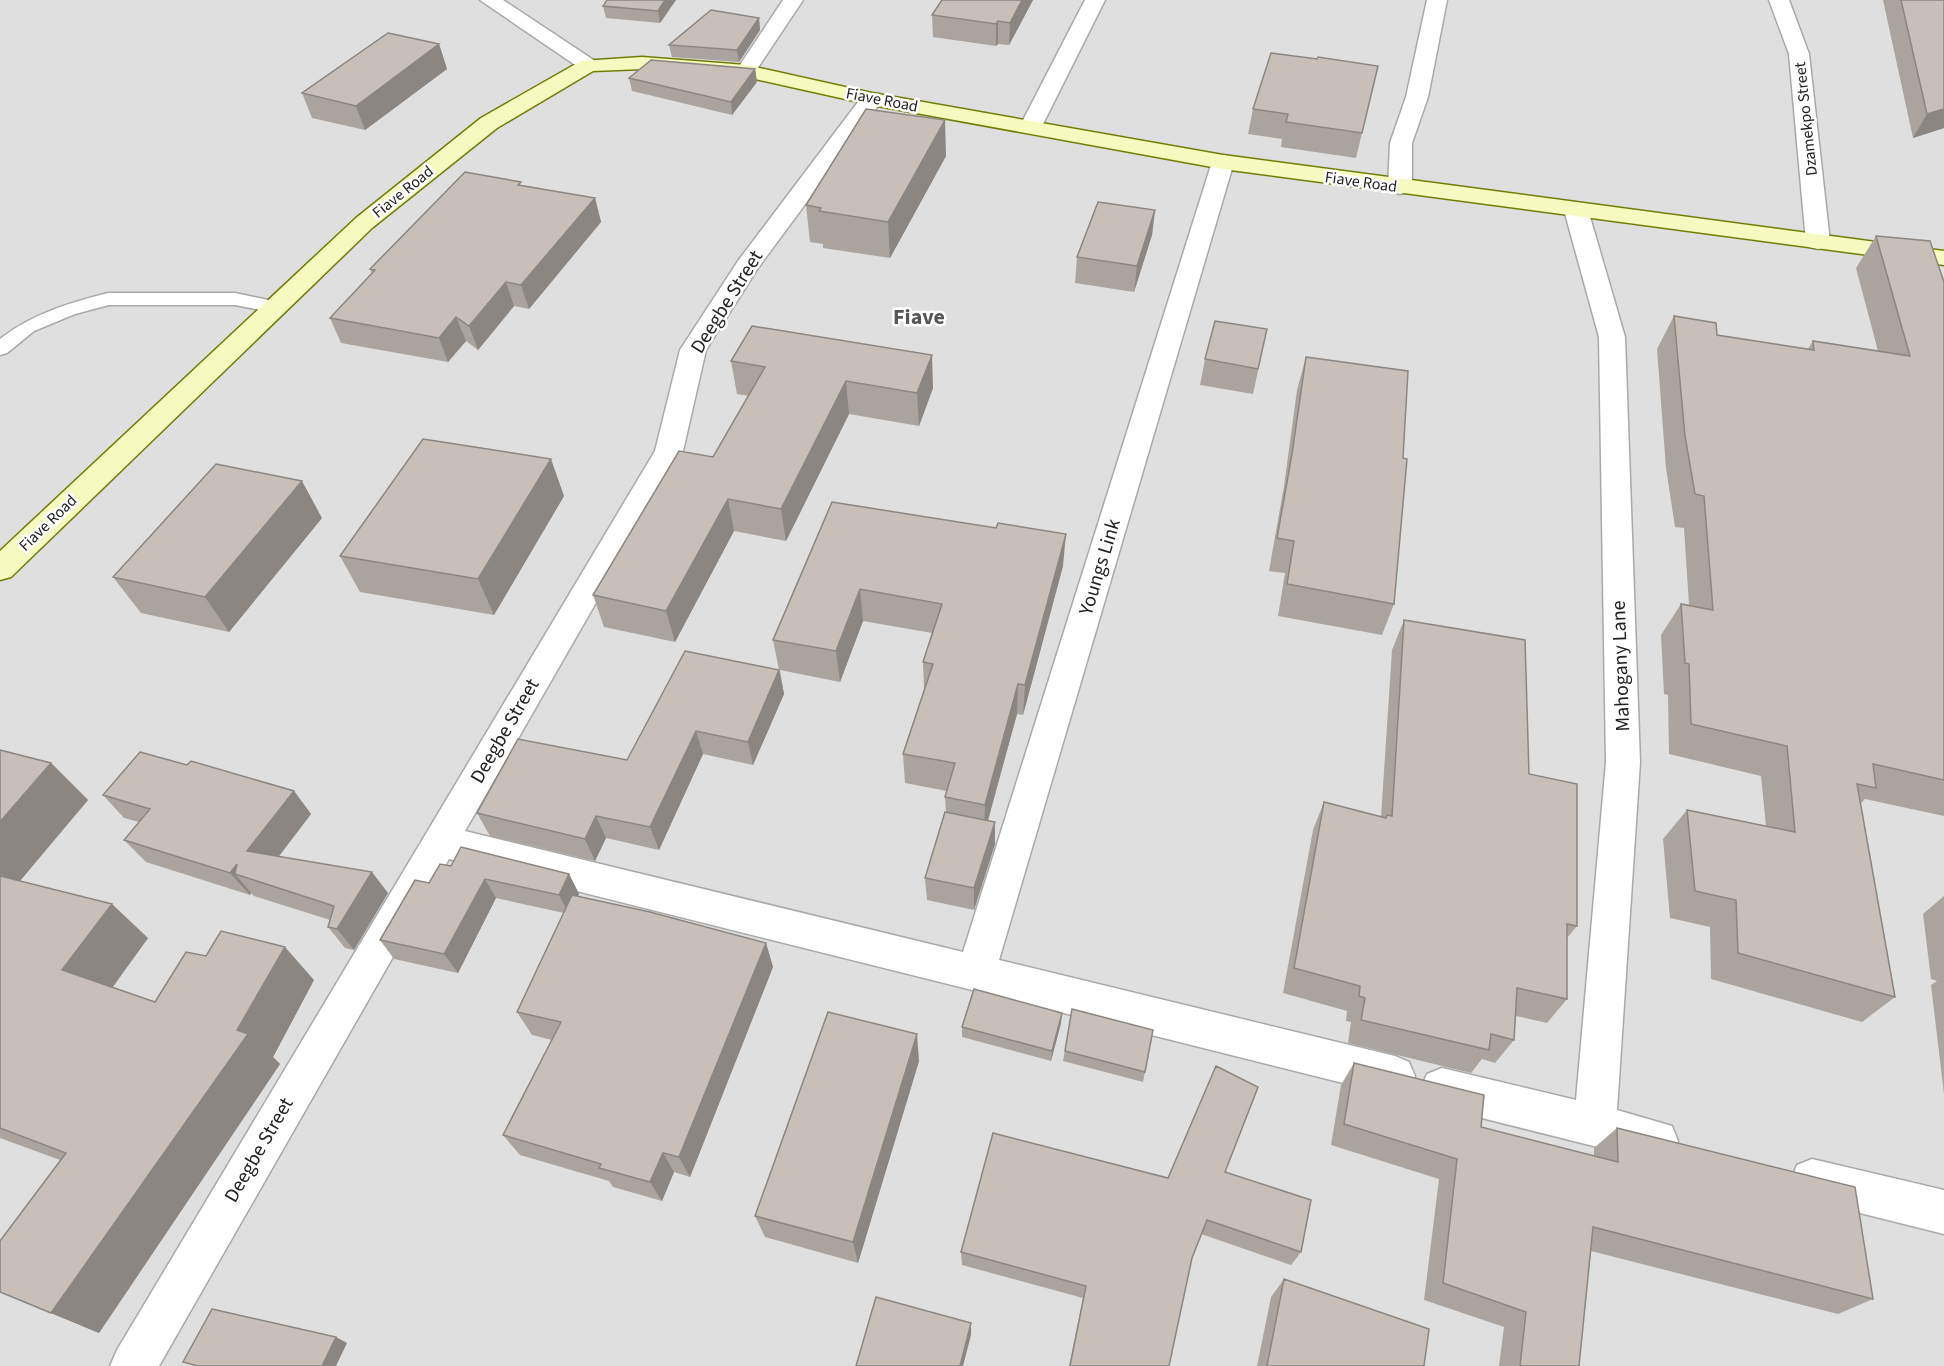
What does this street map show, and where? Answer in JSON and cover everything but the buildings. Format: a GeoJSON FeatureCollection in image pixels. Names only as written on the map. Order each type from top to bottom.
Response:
{"type":"FeatureCollection","features":[{"type":"Feature","properties":{"kind":"street"},"geometry":{"type":"LineString","coordinates":[[490,0],[588,65]]}},
{"type":"Feature","properties":{"kind":"street"},"geometry":{"type":"LineString","coordinates":[[746,71],[793,0]]}},
{"type":"Feature","properties":{"kind":"street"},"geometry":{"type":"LineString","coordinates":[[1031,126],[1095,0]]}},
{"type":"Feature","properties":{"kind":"street"},"geometry":{"type":"LineString","coordinates":[[1400,187],[1401,143],[1417,97],[1437,0]]}},
{"type":"Feature","properties":{"kind":"street","name":"Dzamekpo Street"},"geometry":{"type":"LineString","coordinates":[[1779,0],[1799,54],[1818,242]]}},
{"type":"Feature","properties":{"kind":"street","name":"Fiave Road"},"geometry":{"type":"LineString","coordinates":[[0,569],[364,223],[489,123],[588,65],[642,63],[746,71],[872,99],[1223,162],[1944,258]]}},
{"type":"Feature","properties":{"kind":"street","name":"Deegbe Street"},"geometry":{"type":"LineString","coordinates":[[133,1366],[669,451],[693,350],[747,266],[872,99]]}},
{"type":"Feature","properties":{"kind":"street","name":"Youngs Link"},"geometry":{"type":"LineString","coordinates":[[976,973],[1223,162]]}},
{"type":"Feature","properties":{"kind":"street","name":"Mahogany Lane"},"geometry":{"type":"LineString","coordinates":[[1576,210],[1612,337],[1623,762],[1595,1126]]}},
{"type":"Feature","properties":{"kind":"street"},"geometry":{"type":"LineString","coordinates":[[440,840],[1688,1149]]}},
{"type":"Feature","properties":{"kind":"street"},"geometry":{"type":"LineString","coordinates":[[1781,1172],[1944,1212]]}},
{"type":"Feature","properties":{"kind":"lane"},"geometry":{"type":"LineString","coordinates":[[0,349],[27,327],[68,310],[108,299],[235,299],[276,307]]}},
{"type":"Feature","properties":{"kind":"shaded area"},"geometry":{"type":"Polygon","coordinates":[[[0,0],[1944,0],[1944,1366],[0,1366],[0,0]]]}},
{"type":"Feature","properties":{"kind":"district","name":"Fiave"},"geometry":{"type":"Point","coordinates":[919,317]}}]}
